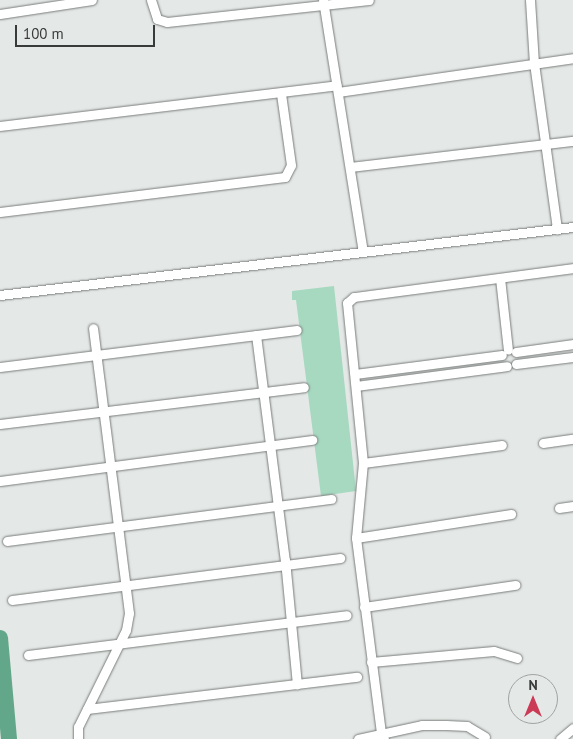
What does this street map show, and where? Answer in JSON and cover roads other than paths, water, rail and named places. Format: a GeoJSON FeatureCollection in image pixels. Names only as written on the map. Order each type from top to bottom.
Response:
{"type":"FeatureCollection","features":[{"type":"Feature","properties":{"kind":"street"},"geometry":{"type":"LineString","coordinates":[[0,14],[92,0]]}},
{"type":"Feature","properties":{"kind":"street"},"geometry":{"type":"LineString","coordinates":[[151,0],[157,19],[167,22],[324,3],[369,0]]}},
{"type":"Feature","properties":{"kind":"street"},"geometry":{"type":"LineString","coordinates":[[530,0],[534,63],[547,143],[557,229]]}},
{"type":"Feature","properties":{"kind":"street"},"geometry":{"type":"LineString","coordinates":[[324,3],[362,252]]}},
{"type":"Feature","properties":{"kind":"street"},"geometry":{"type":"LineString","coordinates":[[0,126],[337,88],[573,58]]}},
{"type":"Feature","properties":{"kind":"street"},"geometry":{"type":"LineString","coordinates":[[0,212],[285,177],[291,165],[280,94]]}},
{"type":"Feature","properties":{"kind":"street"},"geometry":{"type":"LineString","coordinates":[[350,167],[573,140]]}},
{"type":"Feature","properties":{"kind":"street"},"geometry":{"type":"LineString","coordinates":[[0,295],[573,227]]}},
{"type":"Feature","properties":{"kind":"street"},"geometry":{"type":"LineString","coordinates":[[382,736],[356,538],[363,463],[347,303],[350,299],[573,268]]}},
{"type":"Feature","properties":{"kind":"street"},"geometry":{"type":"LineString","coordinates":[[500,278],[509,353],[506,366]]}},
{"type":"Feature","properties":{"kind":"street"},"geometry":{"type":"LineString","coordinates":[[78,739],[78,727],[118,646],[129,613],[120,528],[93,328]]}},
{"type":"Feature","properties":{"kind":"street"},"geometry":{"type":"LineString","coordinates":[[0,367],[297,330]]}},
{"type":"Feature","properties":{"kind":"street"},"geometry":{"type":"LineString","coordinates":[[256,335],[286,564],[297,684]]}},
{"type":"Feature","properties":{"kind":"street"},"geometry":{"type":"LineString","coordinates":[[355,374],[573,344]]}},
{"type":"Feature","properties":{"kind":"street"},"geometry":{"type":"LineString","coordinates":[[509,353],[516,364]]}},
{"type":"Feature","properties":{"kind":"street"},"geometry":{"type":"LineString","coordinates":[[356,386],[573,357]]}},
{"type":"Feature","properties":{"kind":"street"},"geometry":{"type":"LineString","coordinates":[[0,424],[304,387]]}},
{"type":"Feature","properties":{"kind":"street"},"geometry":{"type":"LineString","coordinates":[[543,443],[573,439]]}},
{"type":"Feature","properties":{"kind":"street"},"geometry":{"type":"LineString","coordinates":[[0,481],[312,440]]}},
{"type":"Feature","properties":{"kind":"street"},"geometry":{"type":"LineString","coordinates":[[363,463],[502,445]]}},
{"type":"Feature","properties":{"kind":"street"},"geometry":{"type":"LineString","coordinates":[[7,541],[331,500]]}},
{"type":"Feature","properties":{"kind":"street"},"geometry":{"type":"LineString","coordinates":[[559,508],[573,506]]}},
{"type":"Feature","properties":{"kind":"street"},"geometry":{"type":"LineString","coordinates":[[356,538],[511,514]]}},
{"type":"Feature","properties":{"kind":"street"},"geometry":{"type":"LineString","coordinates":[[12,600],[340,558]]}},
{"type":"Feature","properties":{"kind":"street"},"geometry":{"type":"LineString","coordinates":[[364,607],[515,586]]}},
{"type":"Feature","properties":{"kind":"street"},"geometry":{"type":"LineString","coordinates":[[28,655],[118,646],[292,624],[347,615]]}},
{"type":"Feature","properties":{"kind":"street"},"geometry":{"type":"LineString","coordinates":[[371,662],[494,651],[517,658]]}},
{"type":"Feature","properties":{"kind":"street"},"geometry":{"type":"LineString","coordinates":[[87,709],[357,676]]}},
{"type":"Feature","properties":{"kind":"street"},"geometry":{"type":"LineString","coordinates":[[358,739],[446,724],[467,726],[485,737]]}},
{"type":"Feature","properties":{"kind":"street"},"geometry":{"type":"LineString","coordinates":[[560,739],[573,728]]}},
{"type":"Feature","properties":{"kind":"waterway"},"geometry":{"type":"LineString","coordinates":[[0,638],[9,739]]}}]}
